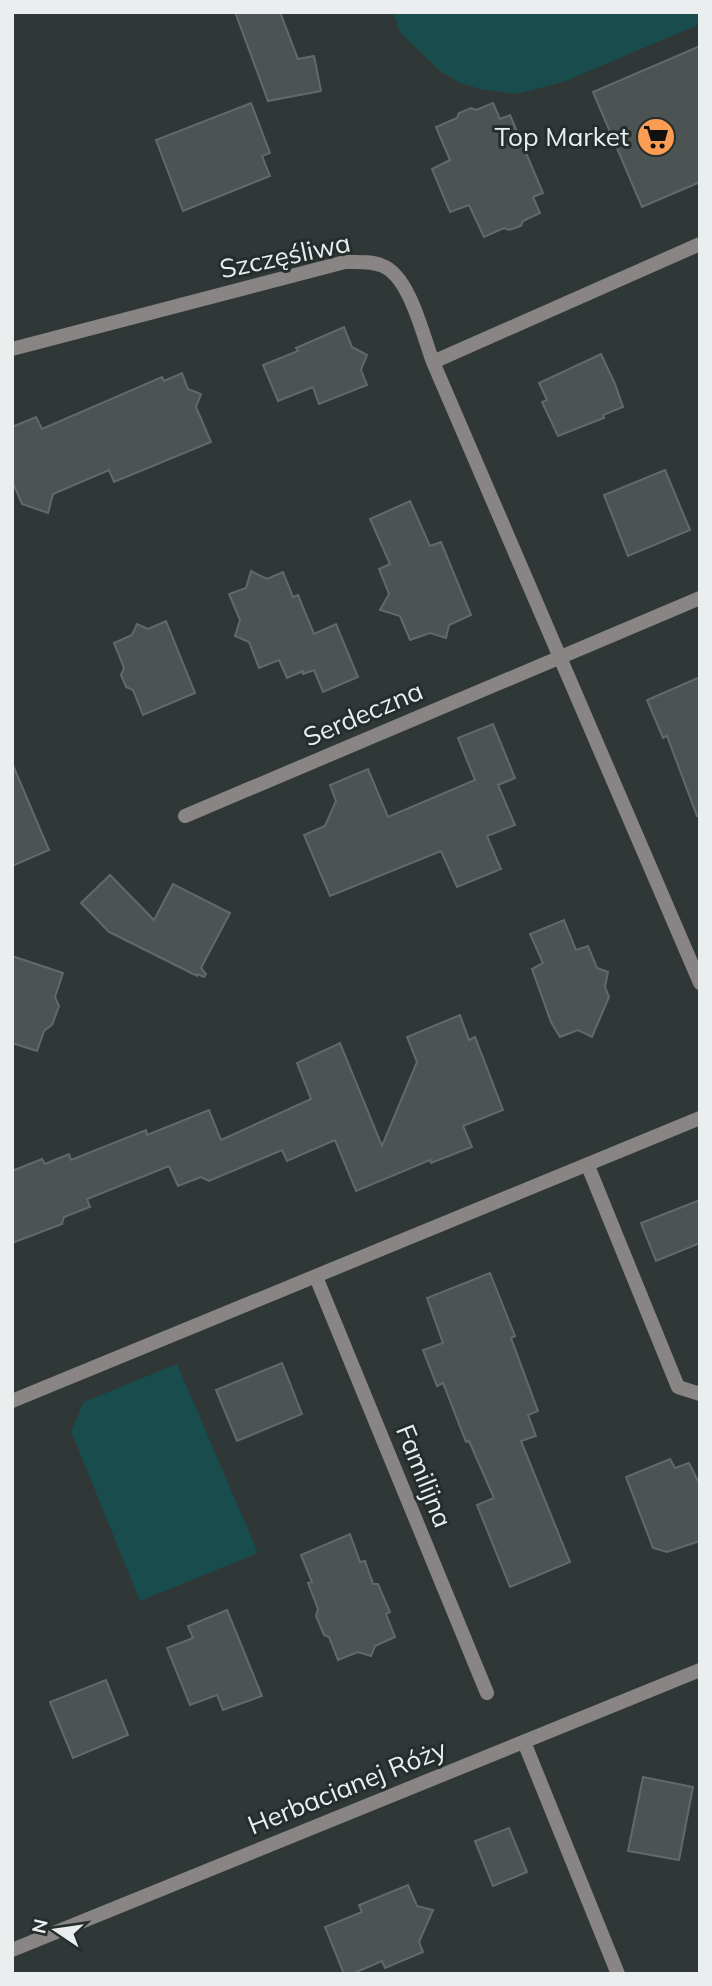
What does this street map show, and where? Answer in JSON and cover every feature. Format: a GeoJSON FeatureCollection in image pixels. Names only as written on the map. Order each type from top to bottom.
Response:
{"type":"FeatureCollection","features":[{"type":"Feature","properties":{"kind":"street"},"geometry":{"type":"LineString","coordinates":[[700,244],[433,362],[700,983]]}},
{"type":"Feature","properties":{"kind":"street","name":"Szczęśliwa"},"geometry":{"type":"LineString","coordinates":[[12,349],[345,262],[365,262],[382,265],[394,272],[405,288],[433,362]]}},
{"type":"Feature","properties":{"kind":"street","name":"Serdeczna"},"geometry":{"type":"LineString","coordinates":[[185,816],[700,598]]}},
{"type":"Feature","properties":{"kind":"street"},"geometry":{"type":"LineString","coordinates":[[12,1401],[700,1118]]}},
{"type":"Feature","properties":{"kind":"street"},"geometry":{"type":"LineString","coordinates":[[588,1166],[678,1387],[700,1394]]}},
{"type":"Feature","properties":{"kind":"street","name":"Familijna"},"geometry":{"type":"LineString","coordinates":[[316,1277],[487,1693]]}},
{"type":"Feature","properties":{"kind":"street","name":"Herbacianej Róży"},"geometry":{"type":"LineString","coordinates":[[12,1950],[700,1670]]}},
{"type":"Feature","properties":{"kind":"street"},"geometry":{"type":"LineString","coordinates":[[524,1742],[618,1974]]}},
{"type":"Feature","properties":{"kind":"shaded area"},"geometry":{"type":"Polygon","coordinates":[[[393,12],[700,12],[700,24],[563,82],[517,94],[480,89],[460,83],[441,72],[400,32],[393,12]]]}},
{"type":"Feature","properties":{"kind":"shaded area"},"geometry":{"type":"Polygon","coordinates":[[[177,1364],[258,1553],[140,1601],[71,1431],[84,1402],[177,1364]]]}},
{"type":"Feature","properties":{"kind":"building"},"geometry":{"type":"Polygon","coordinates":[[[235,12],[280,12],[298,59],[314,56],[321,91],[268,101],[235,12]]]}},
{"type":"Feature","properties":{"kind":"building","name":"Top Market"},"geometry":{"type":"Polygon","coordinates":[[[700,46],[700,182],[642,207],[593,92],[700,46]]]}},
{"type":"Feature","properties":{"kind":"building"},"geometry":{"type":"Polygon","coordinates":[[[251,103],[270,153],[262,156],[270,176],[183,211],[156,140],[251,103]]]}},
{"type":"Feature","properties":{"kind":"building"},"geometry":{"type":"Polygon","coordinates":[[[493,103],[500,119],[510,115],[543,193],[533,197],[540,213],[523,221],[521,226],[509,230],[504,228],[484,237],[469,205],[450,212],[432,169],[450,160],[436,127],[457,118],[459,113],[493,103]]]}},
{"type":"Feature","properties":{"kind":"building"},"geometry":{"type":"Polygon","coordinates":[[[344,327],[352,347],[367,355],[361,370],[367,385],[319,404],[313,387],[278,401],[263,365],[298,351],[296,348],[344,327]]]}},
{"type":"Feature","properties":{"kind":"building"},"geometry":{"type":"Polygon","coordinates":[[[601,354],[623,407],[603,415],[604,418],[558,436],[542,402],[547,400],[539,383],[601,354]]]}},
{"type":"Feature","properties":{"kind":"building"},"geometry":{"type":"Polygon","coordinates":[[[182,373],[188,389],[201,394],[196,407],[211,442],[114,482],[109,470],[53,494],[48,513],[22,504],[12,481],[12,427],[36,417],[42,429],[162,377],[164,381],[182,373]]]}},
{"type":"Feature","properties":{"kind":"building"},"geometry":{"type":"Polygon","coordinates":[[[665,470],[690,530],[628,556],[604,495],[665,470]]]}},
{"type":"Feature","properties":{"kind":"building"},"geometry":{"type":"Polygon","coordinates":[[[410,501],[430,546],[441,542],[471,615],[449,625],[446,638],[430,633],[410,640],[400,616],[380,610],[389,594],[379,569],[390,564],[370,519],[410,501]]]}},
{"type":"Feature","properties":{"kind":"building"},"geometry":{"type":"Polygon","coordinates":[[[251,571],[267,579],[283,572],[293,597],[298,595],[314,634],[336,624],[358,677],[323,692],[314,670],[303,674],[303,671],[287,678],[279,660],[259,668],[249,642],[235,636],[240,620],[229,594],[246,588],[251,571]]]}},
{"type":"Feature","properties":{"kind":"building"},"geometry":{"type":"Polygon","coordinates":[[[166,621],[195,693],[143,715],[133,690],[126,687],[121,675],[124,668],[114,643],[132,635],[137,624],[148,629],[166,621]]]}},
{"type":"Feature","properties":{"kind":"building"},"geometry":{"type":"Polygon","coordinates":[[[700,677],[700,815],[697,816],[667,736],[663,738],[647,700],[700,677]]]}},
{"type":"Feature","properties":{"kind":"building"},"geometry":{"type":"Polygon","coordinates":[[[493,724],[515,778],[498,785],[515,825],[487,836],[501,869],[457,887],[441,851],[330,896],[304,835],[325,826],[336,801],[330,785],[368,769],[388,817],[475,780],[458,738],[493,724]]]}},
{"type":"Feature","properties":{"kind":"building"},"geometry":{"type":"Polygon","coordinates":[[[12,763],[49,850],[12,866],[12,763]]]}},
{"type":"Feature","properties":{"kind":"building"},"geometry":{"type":"Polygon","coordinates":[[[110,875],[154,920],[173,884],[230,913],[201,968],[206,974],[204,977],[109,932],[81,903],[110,875]]]}},
{"type":"Feature","properties":{"kind":"building"},"geometry":{"type":"Polygon","coordinates":[[[564,920],[576,950],[588,946],[597,968],[608,972],[605,987],[609,997],[592,1037],[578,1030],[560,1037],[551,1022],[532,969],[543,963],[530,934],[564,920]]]}},
{"type":"Feature","properties":{"kind":"building"},"geometry":{"type":"Polygon","coordinates":[[[12,956],[63,973],[55,997],[59,1006],[52,1025],[44,1031],[37,1051],[12,1043],[12,956]]]}},
{"type":"Feature","properties":{"kind":"building"},"geometry":{"type":"Polygon","coordinates":[[[460,1015],[469,1040],[475,1037],[503,1110],[463,1126],[472,1147],[431,1163],[430,1160],[356,1191],[335,1140],[287,1161],[282,1150],[209,1181],[201,1177],[178,1186],[169,1166],[87,1199],[90,1207],[64,1217],[62,1224],[12,1243],[12,1171],[42,1159],[45,1164],[69,1154],[71,1160],[146,1130],[147,1135],[209,1110],[221,1140],[311,1099],[297,1063],[340,1043],[382,1146],[417,1062],[407,1037],[460,1015]]]}},
{"type":"Feature","properties":{"kind":"building"},"geometry":{"type":"Polygon","coordinates":[[[700,1200],[700,1243],[656,1261],[641,1223],[700,1200]]]}},
{"type":"Feature","properties":{"kind":"building"},"geometry":{"type":"Polygon","coordinates":[[[490,1273],[515,1336],[511,1338],[538,1411],[528,1415],[536,1436],[521,1441],[570,1562],[510,1587],[477,1505],[494,1498],[469,1441],[466,1442],[443,1383],[437,1386],[423,1350],[443,1343],[427,1298],[490,1273]]]}},
{"type":"Feature","properties":{"kind":"building"},"geometry":{"type":"Polygon","coordinates":[[[282,1363],[302,1414],[237,1441],[216,1390],[282,1363]]]}},
{"type":"Feature","properties":{"kind":"building"},"geometry":{"type":"Polygon","coordinates":[[[670,1459],[675,1468],[689,1463],[700,1485],[700,1541],[667,1552],[653,1548],[626,1477],[670,1459]]]}},
{"type":"Feature","properties":{"kind":"building"},"geometry":{"type":"Polygon","coordinates":[[[350,1534],[360,1562],[365,1561],[373,1584],[378,1584],[390,1612],[386,1614],[395,1637],[375,1646],[371,1656],[358,1652],[338,1660],[329,1637],[324,1635],[316,1616],[318,1609],[308,1583],[312,1582],[301,1555],[350,1534]]]}},
{"type":"Feature","properties":{"kind":"building"},"geometry":{"type":"Polygon","coordinates":[[[227,1610],[262,1696],[223,1710],[217,1695],[190,1705],[167,1648],[193,1638],[188,1626],[227,1610]]]}},
{"type":"Feature","properties":{"kind":"building"},"geometry":{"type":"Polygon","coordinates":[[[106,1680],[128,1735],[73,1758],[50,1702],[106,1680]]]}},
{"type":"Feature","properties":{"kind":"building"},"geometry":{"type":"Polygon","coordinates":[[[643,1777],[693,1787],[679,1860],[628,1851],[643,1777]]]}},
{"type":"Feature","properties":{"kind":"building"},"geometry":{"type":"Polygon","coordinates":[[[509,1828],[527,1872],[493,1886],[475,1841],[509,1828]]]}},
{"type":"Feature","properties":{"kind":"building"},"geometry":{"type":"Polygon","coordinates":[[[408,1885],[417,1906],[433,1910],[419,1942],[423,1952],[385,1968],[382,1961],[352,1974],[344,1974],[325,1927],[362,1912],[359,1905],[408,1885]]]}},
{"type":"Feature","properties":{"kind":"place","name":"Top Market"},"geometry":{"type":"Point","coordinates":[656,137]}}]}
